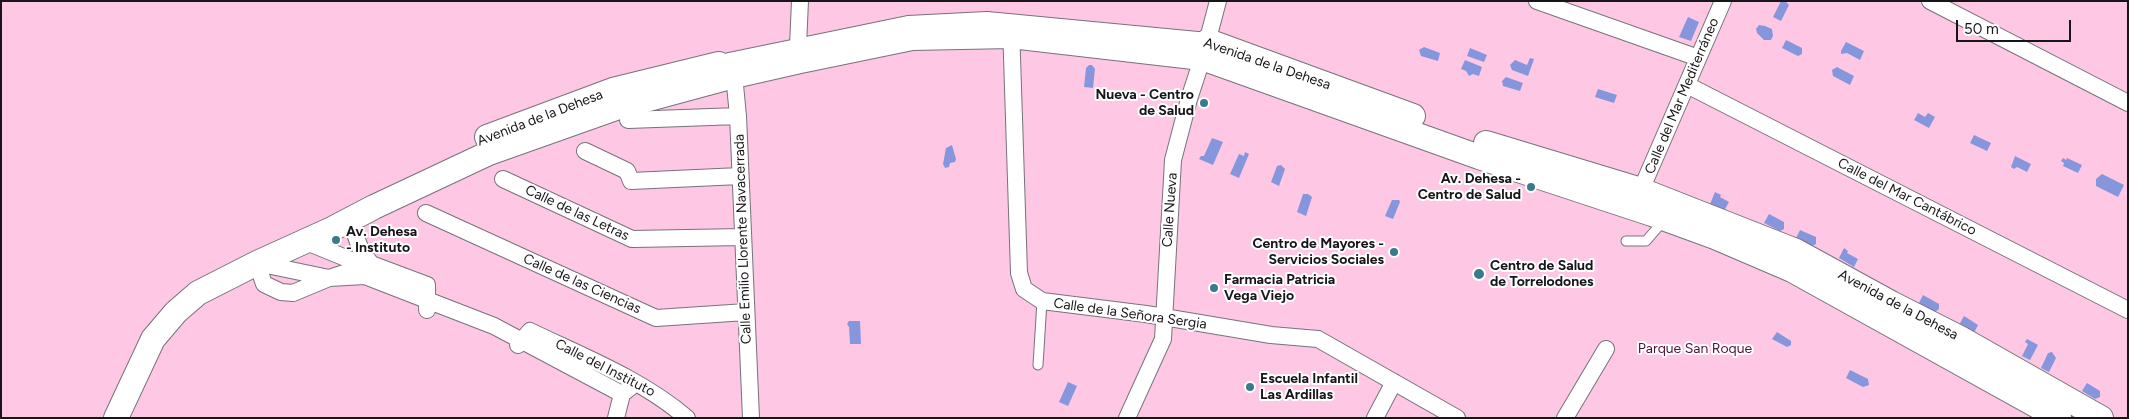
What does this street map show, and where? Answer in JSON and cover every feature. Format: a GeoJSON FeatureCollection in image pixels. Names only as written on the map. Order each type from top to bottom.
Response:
{"type":"FeatureCollection","features":[{"type":"Feature","properties":{"kind":"street"},"geometry":{"type":"LineString","coordinates":[[799,53],[800,1]]}},
{"type":"Feature","properties":{"kind":"street","name":"Calle Nueva"},"geometry":{"type":"LineString","coordinates":[[1127,418],[1162,339],[1174,160],[1191,92],[1218,1]]}},
{"type":"Feature","properties":{"kind":"street"},"geometry":{"type":"LineString","coordinates":[[1537,1],[1690,55]]}},
{"type":"Feature","properties":{"kind":"street","name":"Calle del Mar Mediterráneo"},"geometry":{"type":"LineString","coordinates":[[1641,190],[1723,1]]}},
{"type":"Feature","properties":{"kind":"street"},"geometry":{"type":"LineString","coordinates":[[1930,1],[2128,103]]}},
{"type":"Feature","properties":{"kind":"street","name":"Avenida de la Dehesa"},"geometry":{"type":"LineString","coordinates":[[304,241],[328,219],[356,201],[485,137],[613,90],[731,69],[799,53],[912,38],[1011,29],[1205,50],[1482,141],[1641,190],[1678,217],[1715,237],[1792,270],[2059,418]]}},
{"type":"Feature","properties":{"kind":"street","name":"Calle de la Señora Sergia"},"geometry":{"type":"LineString","coordinates":[[1011,29],[1019,273],[1024,289],[1042,301],[1164,317],[1271,335],[1318,339],[1457,418]]}},
{"type":"Feature","properties":{"kind":"street","name":"Avenida de la Dehesa"},"geometry":{"type":"LineString","coordinates":[[1205,50],[1478,157],[1796,251],[1890,303],[1960,338],[2101,418]]}},
{"type":"Feature","properties":{"kind":"street","name":"Avenida de la Dehesa"},"geometry":{"type":"LineString","coordinates":[[116,418],[153,339],[176,312],[198,293],[257,263],[504,148],[731,69]]}},
{"type":"Feature","properties":{"kind":"street","name":"Calle Emilio Llorente Navacerrada"},"geometry":{"type":"LineString","coordinates":[[731,69],[738,116],[752,418]]}},
{"type":"Feature","properties":{"kind":"street","name":"Calle del Mar Cantábrico"},"geometry":{"type":"LineString","coordinates":[[1687,85],[2128,310]]}},
{"type":"Feature","properties":{"kind":"street"},"geometry":{"type":"LineString","coordinates":[[628,120],[738,116]]}},
{"type":"Feature","properties":{"kind":"street"},"geometry":{"type":"LineString","coordinates":[[585,151],[627,171],[631,181],[740,176]]}},
{"type":"Feature","properties":{"kind":"street","name":"Calle de las Letras"},"geometry":{"type":"LineString","coordinates":[[503,179],[632,239],[744,237]]}},
{"type":"Feature","properties":{"kind":"street","name":"Calle de las Ciencias"},"geometry":{"type":"LineString","coordinates":[[426,214],[656,318],[746,312]]}},
{"type":"Feature","properties":{"kind":"street"},"geometry":{"type":"LineString","coordinates":[[350,219],[367,264]]}},
{"type":"Feature","properties":{"kind":"street"},"geometry":{"type":"LineString","coordinates":[[304,241],[427,285],[427,304]]}},
{"type":"Feature","properties":{"kind":"street","name":"Calle del Instituto"},"geometry":{"type":"LineString","coordinates":[[257,263],[264,284],[282,292],[293,293],[367,264]]}},
{"type":"Feature","properties":{"kind":"street","name":"Calle del Instituto"},"geometry":{"type":"LineString","coordinates":[[257,263],[329,278],[366,276],[427,304],[494,326],[519,343],[622,394]]}},
{"type":"Feature","properties":{"kind":"street","name":"Calle del Instituto"},"geometry":{"type":"LineString","coordinates":[[519,343],[530,331],[636,382],[664,399],[687,418]]}},
{"type":"Feature","properties":{"kind":"street"},"geometry":{"type":"LineString","coordinates":[[1564,418],[1606,349]]}},
{"type":"Feature","properties":{"kind":"street"},"geometry":{"type":"LineString","coordinates":[[616,418],[622,394],[636,382]]}},
{"type":"Feature","properties":{"kind":"street"},"geometry":{"type":"LineString","coordinates":[[1374,418],[1394,382]]}},
{"type":"Feature","properties":{"kind":"lane"},"geometry":{"type":"LineString","coordinates":[[1626,241],[1646,241],[1678,217]]}},
{"type":"Feature","properties":{"kind":"lane"},"geometry":{"type":"LineString","coordinates":[[1038,365],[1042,301]]}},
{"type":"Feature","properties":{"kind":"green space","name":"Parque San Roque"},"geometry":{"type":"Polygon","coordinates":[[[1,1],[2128,1],[2128,418],[1,418],[1,1]]]}},
{"type":"Feature","properties":{"kind":"water"},"geometry":{"type":"Polygon","coordinates":[[[1781,1],[1785,1],[1789,5],[1781,21],[1773,17],[1781,1]]]}},
{"type":"Feature","properties":{"kind":"water"},"geometry":{"type":"Polygon","coordinates":[[[1688,17],[1699,22],[1691,41],[1679,37],[1688,17]]]}},
{"type":"Feature","properties":{"kind":"water"},"geometry":{"type":"Polygon","coordinates":[[[1759,25],[1772,29],[1773,36],[1771,40],[1764,40],[1757,33],[1756,29],[1759,25]]]}},
{"type":"Feature","properties":{"kind":"water"},"geometry":{"type":"Polygon","coordinates":[[[1786,40],[1802,48],[1802,54],[1798,56],[1782,48],[1786,40]]]}},
{"type":"Feature","properties":{"kind":"water"},"geometry":{"type":"Polygon","coordinates":[[[1846,42],[1864,51],[1860,60],[1847,53],[1841,54],[1846,42]]]}},
{"type":"Feature","properties":{"kind":"water"},"geometry":{"type":"Polygon","coordinates":[[[1424,47],[1440,53],[1438,61],[1421,56],[1419,50],[1424,47]]]}},
{"type":"Feature","properties":{"kind":"water"},"geometry":{"type":"Polygon","coordinates":[[[1470,48],[1487,55],[1484,62],[1467,56],[1470,48]]]}},
{"type":"Feature","properties":{"kind":"water"},"geometry":{"type":"Polygon","coordinates":[[[1530,58],[1534,59],[1528,76],[1512,70],[1510,65],[1515,60],[1527,65],[1530,58]]]}},
{"type":"Feature","properties":{"kind":"water"},"geometry":{"type":"Polygon","coordinates":[[[1465,60],[1482,67],[1479,76],[1473,74],[1469,76],[1466,71],[1461,69],[1465,60]]]}},
{"type":"Feature","properties":{"kind":"water"},"geometry":{"type":"Polygon","coordinates":[[[1092,65],[1095,69],[1093,88],[1084,87],[1086,68],[1092,65]]]}},
{"type":"Feature","properties":{"kind":"water"},"geometry":{"type":"Polygon","coordinates":[[[1837,67],[1854,76],[1850,85],[1833,76],[1832,70],[1837,67]]]}},
{"type":"Feature","properties":{"kind":"water"},"geometry":{"type":"Polygon","coordinates":[[[1506,77],[1523,83],[1520,91],[1503,86],[1502,81],[1506,77]]]}},
{"type":"Feature","properties":{"kind":"water"},"geometry":{"type":"Polygon","coordinates":[[[1598,89],[1617,95],[1614,103],[1595,97],[1598,89]]]}},
{"type":"Feature","properties":{"kind":"water"},"geometry":{"type":"Polygon","coordinates":[[[1918,113],[1925,117],[1928,113],[1935,117],[1929,128],[1914,120],[1918,113]]]}},
{"type":"Feature","properties":{"kind":"water"},"geometry":{"type":"Polygon","coordinates":[[[1974,135],[1991,143],[1987,151],[1970,143],[1974,135]]]}},
{"type":"Feature","properties":{"kind":"water"},"geometry":{"type":"Polygon","coordinates":[[[1212,138],[1223,142],[1213,165],[1199,159],[1201,156],[1204,156],[1212,138]]]}},
{"type":"Feature","properties":{"kind":"water"},"geometry":{"type":"Polygon","coordinates":[[[952,145],[956,159],[955,162],[950,163],[949,167],[945,168],[943,164],[946,148],[952,145]]]}},
{"type":"Feature","properties":{"kind":"water"},"geometry":{"type":"Polygon","coordinates":[[[1245,152],[1249,154],[1239,178],[1230,174],[1239,154],[1244,156],[1245,152]]]}},
{"type":"Feature","properties":{"kind":"water"},"geometry":{"type":"Polygon","coordinates":[[[2015,156],[2031,164],[2027,172],[2017,167],[2014,169],[2011,167],[2015,156]]]}},
{"type":"Feature","properties":{"kind":"water"},"geometry":{"type":"Polygon","coordinates":[[[2063,158],[2082,165],[2078,173],[2063,166],[2064,163],[2061,161],[2063,158]]]}},
{"type":"Feature","properties":{"kind":"water"},"geometry":{"type":"Polygon","coordinates":[[[1281,165],[1285,169],[1279,186],[1271,182],[1277,166],[1281,165]]]}},
{"type":"Feature","properties":{"kind":"water"},"geometry":{"type":"Polygon","coordinates":[[[2102,174],[2124,185],[2118,197],[2096,186],[2096,179],[2102,174]]]}},
{"type":"Feature","properties":{"kind":"water"},"geometry":{"type":"Polygon","coordinates":[[[1715,192],[1729,202],[1724,211],[1710,204],[1715,192]]]}},
{"type":"Feature","properties":{"kind":"water"},"geometry":{"type":"Polygon","coordinates":[[[1303,194],[1308,194],[1312,197],[1306,216],[1297,212],[1303,194]]]}},
{"type":"Feature","properties":{"kind":"water"},"geometry":{"type":"Polygon","coordinates":[[[1392,200],[1399,200],[1400,202],[1393,219],[1385,216],[1392,200]]]}},
{"type":"Feature","properties":{"kind":"water"},"geometry":{"type":"Polygon","coordinates":[[[1769,214],[1784,222],[1784,229],[1780,231],[1764,223],[1769,214]]]}},
{"type":"Feature","properties":{"kind":"water"},"geometry":{"type":"Polygon","coordinates":[[[1800,230],[1816,237],[1816,244],[1812,246],[1796,238],[1800,230]]]}},
{"type":"Feature","properties":{"kind":"water"},"geometry":{"type":"Polygon","coordinates":[[[1844,248],[1848,251],[1847,253],[1858,259],[1854,267],[1839,258],[1844,248]]]}},
{"type":"Feature","properties":{"kind":"water"},"geometry":{"type":"Polygon","coordinates":[[[1923,295],[1939,304],[1939,309],[1935,312],[1919,303],[1923,295]]]}},
{"type":"Feature","properties":{"kind":"water"},"geometry":{"type":"Polygon","coordinates":[[[1964,316],[1978,325],[1974,333],[1959,325],[1964,316]]]}},
{"type":"Feature","properties":{"kind":"water"},"geometry":{"type":"Polygon","coordinates":[[[849,321],[860,321],[861,344],[850,344],[849,327],[847,324],[849,321]]]}},
{"type":"Feature","properties":{"kind":"water"},"geometry":{"type":"Polygon","coordinates":[[[1777,332],[1791,341],[1791,345],[1787,347],[1772,339],[1777,332]]]}},
{"type":"Feature","properties":{"kind":"water"},"geometry":{"type":"Polygon","coordinates":[[[2027,339],[2038,345],[2030,360],[2022,356],[2028,344],[2025,342],[2027,339]]]}},
{"type":"Feature","properties":{"kind":"water"},"geometry":{"type":"Polygon","coordinates":[[[2052,352],[2056,358],[2049,372],[2041,368],[2048,353],[2052,352]]]}},
{"type":"Feature","properties":{"kind":"water"},"geometry":{"type":"Polygon","coordinates":[[[1850,370],[1868,379],[1869,385],[1863,387],[1846,378],[1850,370]]]}},
{"type":"Feature","properties":{"kind":"water"},"geometry":{"type":"Polygon","coordinates":[[[1068,382],[1077,386],[1068,406],[1059,402],[1068,382]]]}},
{"type":"Feature","properties":{"kind":"water"},"geometry":{"type":"Polygon","coordinates":[[[2087,383],[2100,391],[2100,397],[2095,399],[2082,391],[2087,383]]]}},
{"type":"Feature","properties":{"kind":"place","name":"Nueva - Centro de Salud"},"geometry":{"type":"Point","coordinates":[1204,103]}},
{"type":"Feature","properties":{"kind":"place","name":"Av. Dehesa - Centro de Salud"},"geometry":{"type":"Point","coordinates":[1531,187]}},
{"type":"Feature","properties":{"kind":"place","name":"Av. Dehesa - Instituto"},"geometry":{"type":"Point","coordinates":[336,240]}},
{"type":"Feature","properties":{"kind":"place","name":"Centro de Mayores - Servicios Sociales"},"geometry":{"type":"Point","coordinates":[1394,252]}},
{"type":"Feature","properties":{"kind":"place","name":"Centro de Salud de Torrelodones"},"geometry":{"type":"Point","coordinates":[1479,274]}},
{"type":"Feature","properties":{"kind":"place","name":"Farmacia Patricia Vega Viejo"},"geometry":{"type":"Point","coordinates":[1214,288]}},
{"type":"Feature","properties":{"kind":"place","name":"Escuela Infantil Las Ardillas"},"geometry":{"type":"Point","coordinates":[1250,387]}}]}
